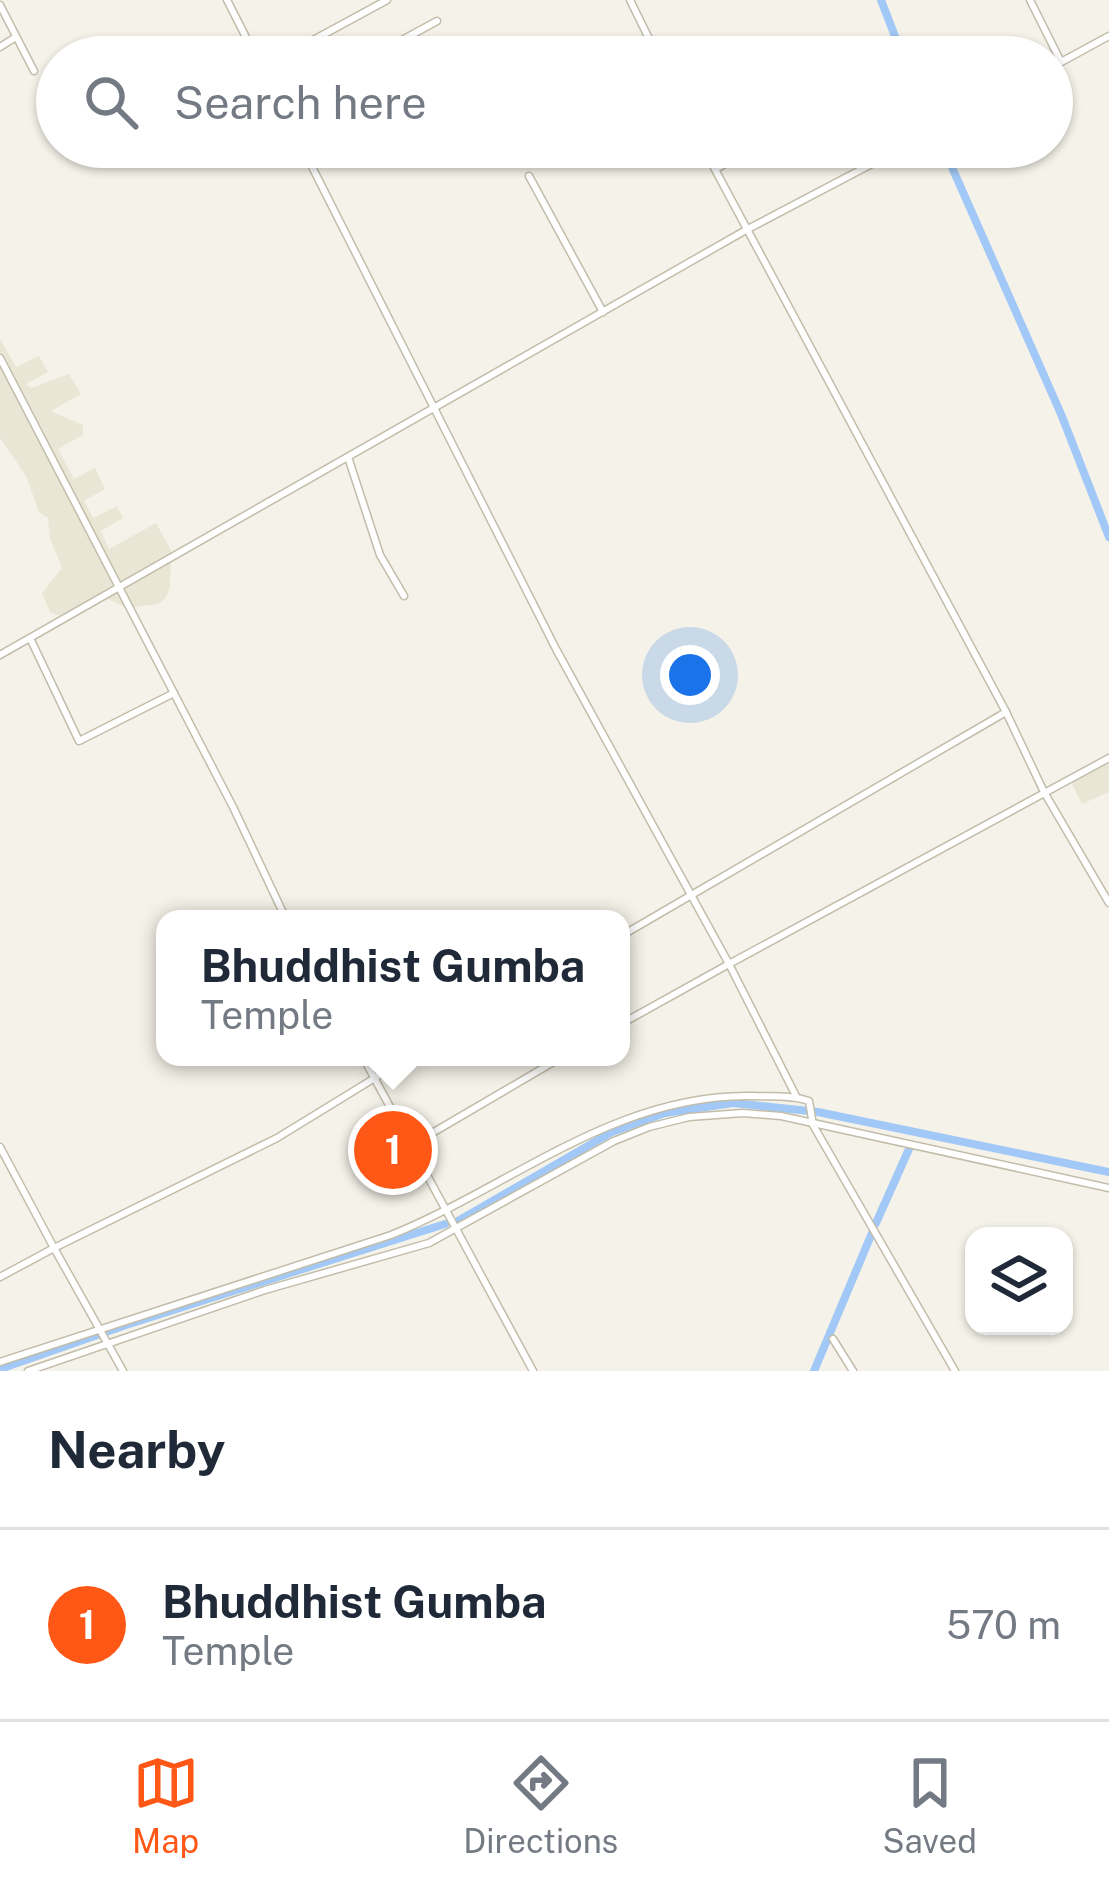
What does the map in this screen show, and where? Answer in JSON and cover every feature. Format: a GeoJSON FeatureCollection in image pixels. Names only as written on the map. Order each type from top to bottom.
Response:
{"type":"FeatureCollection","features":[{"type":"Feature","properties":{"kind":"street"},"geometry":{"type":"LineString","coordinates":[[227,0],[245,36]]}},
{"type":"Feature","properties":{"kind":"street"},"geometry":{"type":"LineString","coordinates":[[321,36],[387,0]]}},
{"type":"Feature","properties":{"kind":"street"},"geometry":{"type":"LineString","coordinates":[[630,0],[648,36]]}},
{"type":"Feature","properties":{"kind":"street"},"geometry":{"type":"LineString","coordinates":[[1030,0],[1048,36]]}},
{"type":"Feature","properties":{"kind":"street"},"geometry":{"type":"LineString","coordinates":[[0,5],[34,71]]}},
{"type":"Feature","properties":{"kind":"street"},"geometry":{"type":"LineString","coordinates":[[410,36],[437,21]]}},
{"type":"Feature","properties":{"kind":"street"},"geometry":{"type":"LineString","coordinates":[[1073,56],[1109,36]]}},
{"type":"Feature","properties":{"kind":"street"},"geometry":{"type":"LineString","coordinates":[[0,47],[16,37]]}},
{"type":"Feature","properties":{"kind":"street"},"geometry":{"type":"LineString","coordinates":[[313,168],[556,649],[730,964],[797,1097]]}},
{"type":"Feature","properties":{"kind":"street"},"geometry":{"type":"LineString","coordinates":[[718,168],[715,170],[744,227],[750,228]]}},
{"type":"Feature","properties":{"kind":"street"},"geometry":{"type":"LineString","coordinates":[[0,655],[750,228],[864,168]]}},
{"type":"Feature","properties":{"kind":"street"},"geometry":{"type":"LineString","coordinates":[[529,176],[603,312]]}},
{"type":"Feature","properties":{"kind":"street"},"geometry":{"type":"LineString","coordinates":[[750,228],[1006,712],[1043,792],[1109,904]]}},
{"type":"Feature","properties":{"kind":"street"},"geometry":{"type":"LineString","coordinates":[[0,358],[282,910]]}},
{"type":"Feature","properties":{"kind":"street"},"geometry":{"type":"LineString","coordinates":[[347,457],[380,555],[404,596]]}},
{"type":"Feature","properties":{"kind":"street"},"geometry":{"type":"LineString","coordinates":[[30,638],[80,741],[174,693]]}},
{"type":"Feature","properties":{"kind":"street"},"geometry":{"type":"LineString","coordinates":[[630,931],[1006,712]]}},
{"type":"Feature","properties":{"kind":"street"},"geometry":{"type":"LineString","coordinates":[[630,1019],[1109,758]]}},
{"type":"Feature","properties":{"kind":"street"},"geometry":{"type":"LineString","coordinates":[[368,1066],[533,1371]]}},
{"type":"Feature","properties":{"kind":"street"},"geometry":{"type":"LineString","coordinates":[[0,1277],[277,1138],[393,1066]]}},
{"type":"Feature","properties":{"kind":"street"},"geometry":{"type":"LineString","coordinates":[[410,1146],[547,1066]]}},
{"type":"Feature","properties":{"kind":"street"},"geometry":{"type":"LineString","coordinates":[[0,1362],[391,1235],[446,1213],[590,1132],[635,1114],[712,1095],[809,1101],[812,1121],[955,1371]]}},
{"type":"Feature","properties":{"kind":"street"},"geometry":{"type":"LineString","coordinates":[[28,1371],[265,1289],[429,1243],[565,1167],[649,1127],[689,1117],[743,1113],[812,1121],[1109,1188]]}},
{"type":"Feature","properties":{"kind":"street"},"geometry":{"type":"LineString","coordinates":[[0,1147],[123,1371]]}},
{"type":"Feature","properties":{"kind":"street"},"geometry":{"type":"LineString","coordinates":[[833,1339],[853,1371]]}},
{"type":"Feature","properties":{"kind":"shaded area"},"geometry":{"type":"Polygon","coordinates":[[[0,339],[16,367],[39,356],[48,372],[26,384],[31,388],[69,374],[81,394],[51,411],[83,425],[83,435],[58,449],[74,479],[95,468],[105,489],[84,501],[93,518],[117,506],[123,518],[101,531],[109,549],[156,523],[171,550],[170,587],[158,604],[127,608],[98,599],[60,616],[50,612],[42,593],[62,568],[48,518],[39,512],[26,476],[0,438],[0,339]]]}},
{"type":"Feature","properties":{"kind":"shaded area"},"geometry":{"type":"Polygon","coordinates":[[[1109,762],[1109,792],[1082,804],[1071,782],[1109,762]]]}},
{"type":"Feature","properties":{"kind":"waterway"},"geometry":{"type":"LineString","coordinates":[[881,0],[895,36]]}},
{"type":"Feature","properties":{"kind":"waterway"},"geometry":{"type":"LineString","coordinates":[[952,168],[1061,414],[1109,537]]}},
{"type":"Feature","properties":{"kind":"waterway"},"geometry":{"type":"LineString","coordinates":[[458,1221],[612,1132],[665,1113],[733,1103],[818,1112],[1109,1172]]}},
{"type":"Feature","properties":{"kind":"waterway"},"geometry":{"type":"LineString","coordinates":[[876,1223],[909,1149]]}},
{"type":"Feature","properties":{"kind":"waterway"},"geometry":{"type":"LineString","coordinates":[[0,1369],[445,1224]]}},
{"type":"Feature","properties":{"kind":"waterway"},"geometry":{"type":"LineString","coordinates":[[814,1371],[872,1233]]}},
{"type":"Feature","properties":{"kind":"place","name":"Bhuddhist Gumba"},"geometry":{"type":"Point","coordinates":[393,1150]}}]}
